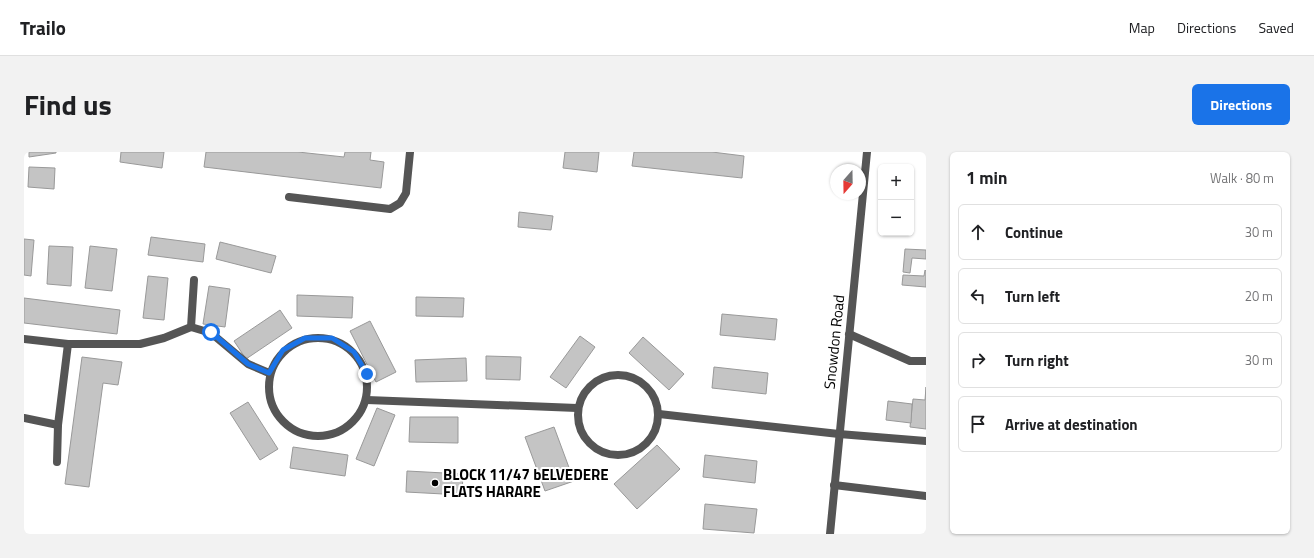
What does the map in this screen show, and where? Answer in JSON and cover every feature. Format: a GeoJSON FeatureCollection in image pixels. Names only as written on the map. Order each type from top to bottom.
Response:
{"type":"FeatureCollection","features":[{"type":"Feature","properties":{"kind":"street"},"geometry":{"type":"LineString","coordinates":[[289,197],[390,209],[400,203],[406,193],[410,152]]}},
{"type":"Feature","properties":{"kind":"street","name":"Snowdon Road"},"geometry":{"type":"LineString","coordinates":[[830,534],[867,152]]}},
{"type":"Feature","properties":{"kind":"street"},"geometry":{"type":"LineString","coordinates":[[191,327],[194,280]]}},
{"type":"Feature","properties":{"kind":"street"},"geometry":{"type":"LineString","coordinates":[[24,339],[68,344],[140,344],[164,338],[191,327],[211,332],[248,364],[269,373]]}},
{"type":"Feature","properties":{"kind":"street"},"geometry":{"type":"LineString","coordinates":[[849,334],[910,361],[926,361]]}},
{"type":"Feature","properties":{"kind":"street"},"geometry":{"type":"LineString","coordinates":[[305,338],[332,338],[354,352],[367,374],[367,400],[353,423],[330,436],[304,435],[282,422],[275,410],[269,399],[269,373],[283,350],[305,338]]}},
{"type":"Feature","properties":{"kind":"street"},"geometry":{"type":"LineString","coordinates":[[56,462],[58,425],[68,344]]}},
{"type":"Feature","properties":{"kind":"street"},"geometry":{"type":"LineString","coordinates":[[608,375],[632,376],[652,391],[659,414],[654,436],[637,451],[615,456],[594,448],[580,431],[577,408],[588,387],[608,375]]}},
{"type":"Feature","properties":{"kind":"street"},"geometry":{"type":"LineString","coordinates":[[367,400],[577,408]]}},
{"type":"Feature","properties":{"kind":"street"},"geometry":{"type":"LineString","coordinates":[[659,414],[839,434],[926,441]]}},
{"type":"Feature","properties":{"kind":"street"},"geometry":{"type":"LineString","coordinates":[[24,418],[58,425]]}},
{"type":"Feature","properties":{"kind":"street"},"geometry":{"type":"LineString","coordinates":[[834,485],[926,496]]}},
{"type":"Feature","properties":{"kind":"building"},"geometry":{"type":"Polygon","coordinates":[[[29,152],[56,152],[56,153],[29,157],[29,152]]]}},
{"type":"Feature","properties":{"kind":"building"},"geometry":{"type":"Polygon","coordinates":[[[121,152],[164,152],[162,168],[120,162],[121,152]]]}},
{"type":"Feature","properties":{"kind":"building"},"geometry":{"type":"Polygon","coordinates":[[[206,152],[298,152],[344,157],[345,152],[371,152],[370,160],[384,162],[381,188],[204,167],[206,152]]]}},
{"type":"Feature","properties":{"kind":"building"},"geometry":{"type":"Polygon","coordinates":[[[565,152],[599,152],[597,172],[563,168],[565,152]]]}},
{"type":"Feature","properties":{"kind":"building"},"geometry":{"type":"Polygon","coordinates":[[[634,152],[712,152],[744,156],[742,178],[632,166],[634,152]]]}},
{"type":"Feature","properties":{"kind":"building"},"geometry":{"type":"Polygon","coordinates":[[[29,167],[55,168],[54,189],[28,187],[29,167]]]}},
{"type":"Feature","properties":{"kind":"building"},"geometry":{"type":"Polygon","coordinates":[[[519,212],[553,216],[551,230],[518,227],[519,212]]]}},
{"type":"Feature","properties":{"kind":"building"},"geometry":{"type":"Polygon","coordinates":[[[151,237],[205,244],[203,262],[148,255],[151,237]]]}},
{"type":"Feature","properties":{"kind":"building"},"geometry":{"type":"Polygon","coordinates":[[[24,239],[34,240],[31,276],[24,275],[24,239]]]}},
{"type":"Feature","properties":{"kind":"building"},"geometry":{"type":"Polygon","coordinates":[[[220,242],[276,256],[271,273],[216,259],[220,242]]]}},
{"type":"Feature","properties":{"kind":"building"},"geometry":{"type":"Polygon","coordinates":[[[49,246],[73,247],[71,286],[47,284],[49,246]]]}},
{"type":"Feature","properties":{"kind":"building"},"geometry":{"type":"Polygon","coordinates":[[[90,246],[117,249],[112,291],[85,288],[90,246]]]}},
{"type":"Feature","properties":{"kind":"building"},"geometry":{"type":"Polygon","coordinates":[[[905,249],[926,250],[926,259],[912,258],[910,273],[903,272],[905,249]]]}},
{"type":"Feature","properties":{"kind":"building"},"geometry":{"type":"Polygon","coordinates":[[[925,270],[926,287],[902,285],[903,275],[924,276],[925,270]]]}},
{"type":"Feature","properties":{"kind":"building"},"geometry":{"type":"Polygon","coordinates":[[[148,276],[168,278],[164,320],[143,318],[148,276]]]}},
{"type":"Feature","properties":{"kind":"building"},"geometry":{"type":"Polygon","coordinates":[[[209,286],[230,289],[225,327],[203,324],[209,286]]]}},
{"type":"Feature","properties":{"kind":"building"},"geometry":{"type":"Polygon","coordinates":[[[297,295],[353,297],[352,318],[297,316],[297,295]]]}},
{"type":"Feature","properties":{"kind":"building"},"geometry":{"type":"Polygon","coordinates":[[[416,297],[464,298],[463,317],[416,316],[416,297]]]}},
{"type":"Feature","properties":{"kind":"building"},"geometry":{"type":"Polygon","coordinates":[[[24,298],[120,310],[117,334],[24,323],[24,298]]]}},
{"type":"Feature","properties":{"kind":"building"},"geometry":{"type":"Polygon","coordinates":[[[280,310],[292,328],[246,359],[234,341],[280,310]]]}},
{"type":"Feature","properties":{"kind":"building"},"geometry":{"type":"Polygon","coordinates":[[[722,314],[777,319],[775,340],[720,335],[722,314]]]}},
{"type":"Feature","properties":{"kind":"building"},"geometry":{"type":"Polygon","coordinates":[[[370,321],[396,372],[376,382],[350,331],[370,321]]]}},
{"type":"Feature","properties":{"kind":"building"},"geometry":{"type":"Polygon","coordinates":[[[580,336],[595,347],[566,388],[550,377],[580,336]]]}},
{"type":"Feature","properties":{"kind":"building"},"geometry":{"type":"Polygon","coordinates":[[[643,337],[684,374],[669,390],[629,353],[643,337]]]}},
{"type":"Feature","properties":{"kind":"building"},"geometry":{"type":"Polygon","coordinates":[[[486,356],[521,357],[520,380],[486,379],[486,356]]]}},
{"type":"Feature","properties":{"kind":"building"},"geometry":{"type":"Polygon","coordinates":[[[82,357],[122,362],[118,385],[103,383],[89,487],[65,484],[82,357]]]}},
{"type":"Feature","properties":{"kind":"building"},"geometry":{"type":"Polygon","coordinates":[[[466,358],[467,381],[416,382],[415,360],[466,358]]]}},
{"type":"Feature","properties":{"kind":"building"},"geometry":{"type":"Polygon","coordinates":[[[714,367],[768,373],[766,394],[712,388],[714,367]]]}},
{"type":"Feature","properties":{"kind":"building"},"geometry":{"type":"Polygon","coordinates":[[[926,387],[926,429],[910,427],[913,399],[925,400],[926,387]]]}},
{"type":"Feature","properties":{"kind":"building"},"geometry":{"type":"Polygon","coordinates":[[[888,401],[912,404],[911,423],[886,420],[888,401]]]}},
{"type":"Feature","properties":{"kind":"building"},"geometry":{"type":"Polygon","coordinates":[[[248,402],[278,449],[260,460],[230,413],[248,402]]]}},
{"type":"Feature","properties":{"kind":"building"},"geometry":{"type":"Polygon","coordinates":[[[377,408],[395,415],[374,466],[356,459],[377,408]]]}},
{"type":"Feature","properties":{"kind":"building"},"geometry":{"type":"Polygon","coordinates":[[[410,417],[458,417],[458,443],[409,442],[410,417]]]}},
{"type":"Feature","properties":{"kind":"building"},"geometry":{"type":"Polygon","coordinates":[[[554,427],[574,481],[545,491],[525,437],[554,427]]]}},
{"type":"Feature","properties":{"kind":"building"},"geometry":{"type":"Polygon","coordinates":[[[657,445],[680,469],[637,509],[614,484],[657,445]]]}},
{"type":"Feature","properties":{"kind":"building"},"geometry":{"type":"Polygon","coordinates":[[[293,447],[348,455],[345,476],[290,468],[293,447]]]}},
{"type":"Feature","properties":{"kind":"building"},"geometry":{"type":"Polygon","coordinates":[[[705,455],[757,461],[755,483],[703,477],[705,455]]]}},
{"type":"Feature","properties":{"kind":"building","name":"BLOCK 11/47 bELVEDERE FLATS HARARE"},"geometry":{"type":"Polygon","coordinates":[[[407,471],[463,474],[462,495],[406,492],[407,471]]]}},
{"type":"Feature","properties":{"kind":"building"},"geometry":{"type":"Polygon","coordinates":[[[705,504],[757,509],[754,533],[703,529],[705,504]]]}},
{"type":"Feature","properties":{"kind":"place","name":"BLOCK 11/47 bELVEDERE FLATS HARARE"},"geometry":{"type":"Point","coordinates":[435,483]}},
{"type":"Feature","properties":{"kind":"route"},"geometry":{"type":"LineString","coordinates":[[211,332],[248,364],[269,373],[283,350],[305,338],[332,338],[354,352],[367,374]]}}]}
